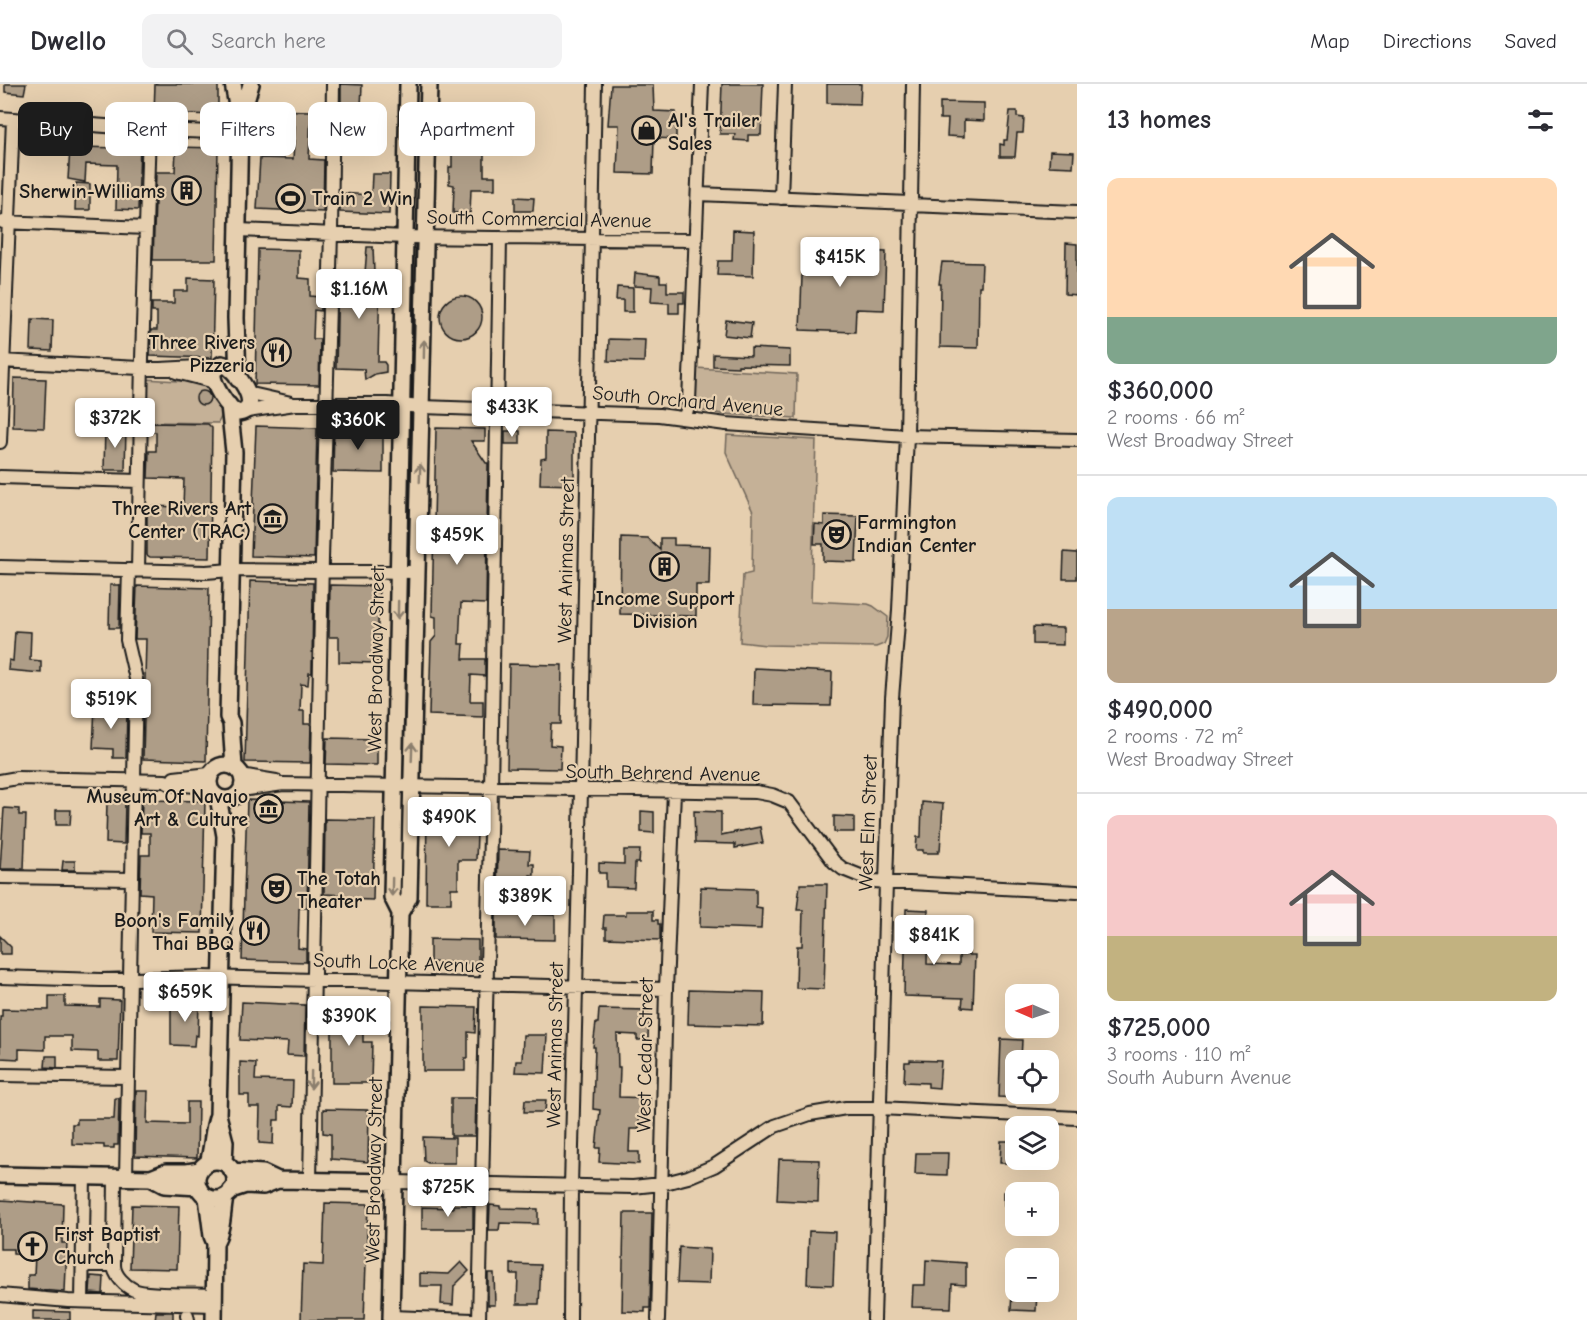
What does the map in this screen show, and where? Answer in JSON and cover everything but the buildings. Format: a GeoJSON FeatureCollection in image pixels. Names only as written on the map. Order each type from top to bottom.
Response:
{"type":"FeatureCollection","features":[{"type":"Feature","properties":{"kind":"main road"},"geometry":{"type":"LineString","coordinates":[[233,84],[236,102]]}},
{"type":"Feature","properties":{"kind":"main road"},"geometry":{"type":"LineString","coordinates":[[246,102],[251,84]]}},
{"type":"Feature","properties":{"kind":"main road","name":"West Broadway Street"},"geometry":{"type":"LineString","coordinates":[[400,913],[392,897],[408,84]]}},
{"type":"Feature","properties":{"kind":"main road","name":"West Broadway Street"},"geometry":{"type":"LineString","coordinates":[[391,1319],[400,913],[409,897],[429,84]]}},
{"type":"Feature","properties":{"kind":"main road"},"geometry":{"type":"LineString","coordinates":[[238,379],[236,318],[239,156]]}},
{"type":"Feature","properties":{"kind":"main road"},"geometry":{"type":"LineString","coordinates":[[236,318],[220,365],[212,375],[235,412],[246,411]]}},
{"type":"Feature","properties":{"kind":"main road"},"geometry":{"type":"LineString","coordinates":[[220,365],[231,368],[251,403],[246,411],[234,452]]}},
{"type":"Feature","properties":{"kind":"main road"},"geometry":{"type":"LineString","coordinates":[[225,836],[238,782],[231,723],[228,717],[234,452],[229,405]]}},
{"type":"Feature","properties":{"kind":"main road"},"geometry":{"type":"LineString","coordinates":[[215,1243],[219,1236],[234,1177],[228,1167],[218,1114],[225,836],[214,781],[224,723],[228,717]]}},
{"type":"Feature","properties":{"kind":"main road"},"geometry":{"type":"LineString","coordinates":[[214,781],[225,765],[238,782]]}},
{"type":"Feature","properties":{"kind":"main road"},"geometry":{"type":"LineString","coordinates":[[214,781],[226,799],[238,782]]}},
{"type":"Feature","properties":{"kind":"main road"},"geometry":{"type":"LineString","coordinates":[[214,1307],[215,1243],[203,1192],[204,1166],[212,1152],[214,1124],[218,1114]]}},
{"type":"Feature","properties":{"kind":"main road"},"geometry":{"type":"LineString","coordinates":[[0,1175],[152,1178],[166,1172],[187,1173],[204,1166],[228,1167],[239,1173],[263,1173],[278,1180]]}},
{"type":"Feature","properties":{"kind":"main road"},"geometry":{"type":"LineString","coordinates":[[152,1178],[164,1185],[203,1192],[213,1199],[246,1185],[263,1186],[278,1180],[394,1182]]}},
{"type":"Feature","properties":{"kind":"street"},"geometry":{"type":"LineString","coordinates":[[310,1180],[333,84]]}},
{"type":"Feature","properties":{"kind":"street","name":"West Animas Street"},"geometry":{"type":"LineString","coordinates":[[570,1320],[595,84]]}},
{"type":"Feature","properties":{"kind":"street"},"geometry":{"type":"LineString","coordinates":[[686,418],[689,401],[702,84]]}},
{"type":"Feature","properties":{"kind":"street"},"geometry":{"type":"LineString","coordinates":[[781,198],[785,84]]}},
{"type":"Feature","properties":{"kind":"street","name":"West Elm Street"},"geometry":{"type":"LineString","coordinates":[[874,1320],[885,882],[892,698],[899,610],[907,436],[913,84]]}},
{"type":"Feature","properties":{"kind":"street"},"geometry":{"type":"LineString","coordinates":[[0,118],[105,126]]}},
{"type":"Feature","properties":{"kind":"street"},"geometry":{"type":"LineString","coordinates":[[0,442],[4,222],[13,119]]}},
{"type":"Feature","properties":{"kind":"street"},"geometry":{"type":"LineString","coordinates":[[148,156],[139,481],[127,640],[136,679],[128,1077],[114,1270],[122,1281],[135,1291],[214,1307]]}},
{"type":"Feature","properties":{"kind":"street"},"geometry":{"type":"LineString","coordinates":[[698,194],[1077,212]]}},
{"type":"Feature","properties":{"kind":"street"},"geometry":{"type":"LineString","coordinates":[[4,222],[146,228]]}},
{"type":"Feature","properties":{"kind":"street","name":"South Commercial Avenue"},"geometry":{"type":"LineString","coordinates":[[238,230],[406,237],[695,240]]}},
{"type":"Feature","properties":{"kind":"street"},"geometry":{"type":"LineString","coordinates":[[478,1320],[491,789],[500,238]]}},
{"type":"Feature","properties":{"kind":"street"},"geometry":{"type":"LineString","coordinates":[[2,361],[141,369],[220,365]]}},
{"type":"Feature","properties":{"kind":"street"},"geometry":{"type":"LineString","coordinates":[[160,369],[215,382]]}},
{"type":"Feature","properties":{"kind":"street","name":"South Orchard Avenue"},"geometry":{"type":"LineString","coordinates":[[247,393],[295,404]]}},
{"type":"Feature","properties":{"kind":"street","name":"South Orchard Avenue"},"geometry":{"type":"LineString","coordinates":[[246,411],[295,404],[402,405],[658,415],[726,424],[907,436],[1077,440]]}},
{"type":"Feature","properties":{"kind":"street"},"geometry":{"type":"LineString","coordinates":[[0,477],[139,481]]}},
{"type":"Feature","properties":{"kind":"street"},"geometry":{"type":"LineString","coordinates":[[0,567],[417,573]]}},
{"type":"Feature","properties":{"kind":"street"},"geometry":{"type":"LineString","coordinates":[[0,781],[17,778],[165,781],[170,784],[214,781]]}},
{"type":"Feature","properties":{"kind":"street","name":"South Behrend Avenue"},"geometry":{"type":"LineString","coordinates":[[238,782],[772,795],[789,802],[834,862],[843,869],[873,881],[1077,892]]}},
{"type":"Feature","properties":{"kind":"street","name":"West Cedar Street"},"geometry":{"type":"LineString","coordinates":[[658,1320],[666,989],[674,791]]}},
{"type":"Feature","properties":{"kind":"street"},"geometry":{"type":"LineString","coordinates":[[0,877],[132,879]]}},
{"type":"Feature","properties":{"kind":"street","name":"South Locke Avenue"},"geometry":{"type":"LineString","coordinates":[[0,977],[101,980],[222,977],[485,986],[666,989]]}},
{"type":"Feature","properties":{"kind":"street"},"geometry":{"type":"LineString","coordinates":[[0,1075],[128,1077]]}},
{"type":"Feature","properties":{"kind":"street"},"geometry":{"type":"LineString","coordinates":[[394,1182],[633,1187],[661,1184],[688,1177],[714,1166],[775,1126],[810,1114],[846,1108],[1077,1118]]}},
{"type":"Feature","properties":{"kind":"street"},"geometry":{"type":"LineString","coordinates":[[82,1301],[84,1176]]}},
{"type":"Feature","properties":{"kind":"street"},"geometry":{"type":"LineString","coordinates":[[82,1265],[114,1265]]}},
{"type":"Feature","properties":{"kind":"street"},"geometry":{"type":"LineString","coordinates":[[0,1295],[214,1307]]}},
{"type":"Feature","properties":{"kind":"street"},"geometry":{"type":"LineString","coordinates":[[391,1319],[473,1320]]}},
{"type":"Feature","properties":{"kind":"shaded area"},"geometry":{"type":"Polygon","coordinates":[[[695,368],[797,374],[796,418],[722,414],[698,410],[694,404],[695,368]]]}},
{"type":"Feature","properties":{"kind":"shaded area"},"geometry":{"type":"Polygon","coordinates":[[[145,379],[208,385],[222,401],[222,415],[218,423],[144,422],[145,379]]]}},
{"type":"Feature","properties":{"kind":"shaded area"},"geometry":{"type":"Polygon","coordinates":[[[727,435],[816,440],[811,601],[873,606],[888,617],[887,637],[884,644],[876,647],[766,645],[740,642],[743,575],[752,573],[753,512],[726,452],[727,435]]]}},
{"type":"Feature","properties":{"kind":"place","name":"Al's Trailer Sales"},"geometry":{"type":"Point","coordinates":[647,131]}},
{"type":"Feature","properties":{"kind":"place","name":"Sherwin-Williams"},"geometry":{"type":"Point","coordinates":[186,191]}},
{"type":"Feature","properties":{"kind":"place","name":"Train 2 Win"},"geometry":{"type":"Point","coordinates":[291,198]}},
{"type":"Feature","properties":{"kind":"place","name":"Three Rivers Pizzeria"},"geometry":{"type":"Point","coordinates":[276,353]}},
{"type":"Feature","properties":{"kind":"place","name":"Three Rivers Art Center (TRAC)"},"geometry":{"type":"Point","coordinates":[272,519]}},
{"type":"Feature","properties":{"kind":"place","name":"Farmington Indian Center"},"geometry":{"type":"Point","coordinates":[836,534]}},
{"type":"Feature","properties":{"kind":"place","name":"Income Support Division"},"geometry":{"type":"Point","coordinates":[665,567]}},
{"type":"Feature","properties":{"kind":"place","name":"Museum Of Navajo Art & Culture"},"geometry":{"type":"Point","coordinates":[269,808]}},
{"type":"Feature","properties":{"kind":"place","name":"The Totah Theater"},"geometry":{"type":"Point","coordinates":[276,889]}},
{"type":"Feature","properties":{"kind":"place","name":"Boon's Family Thai BBQ"},"geometry":{"type":"Point","coordinates":[255,931]}},
{"type":"Feature","properties":{"kind":"place","name":"First Baptist Church"},"geometry":{"type":"Point","coordinates":[33,1246]}}]}
